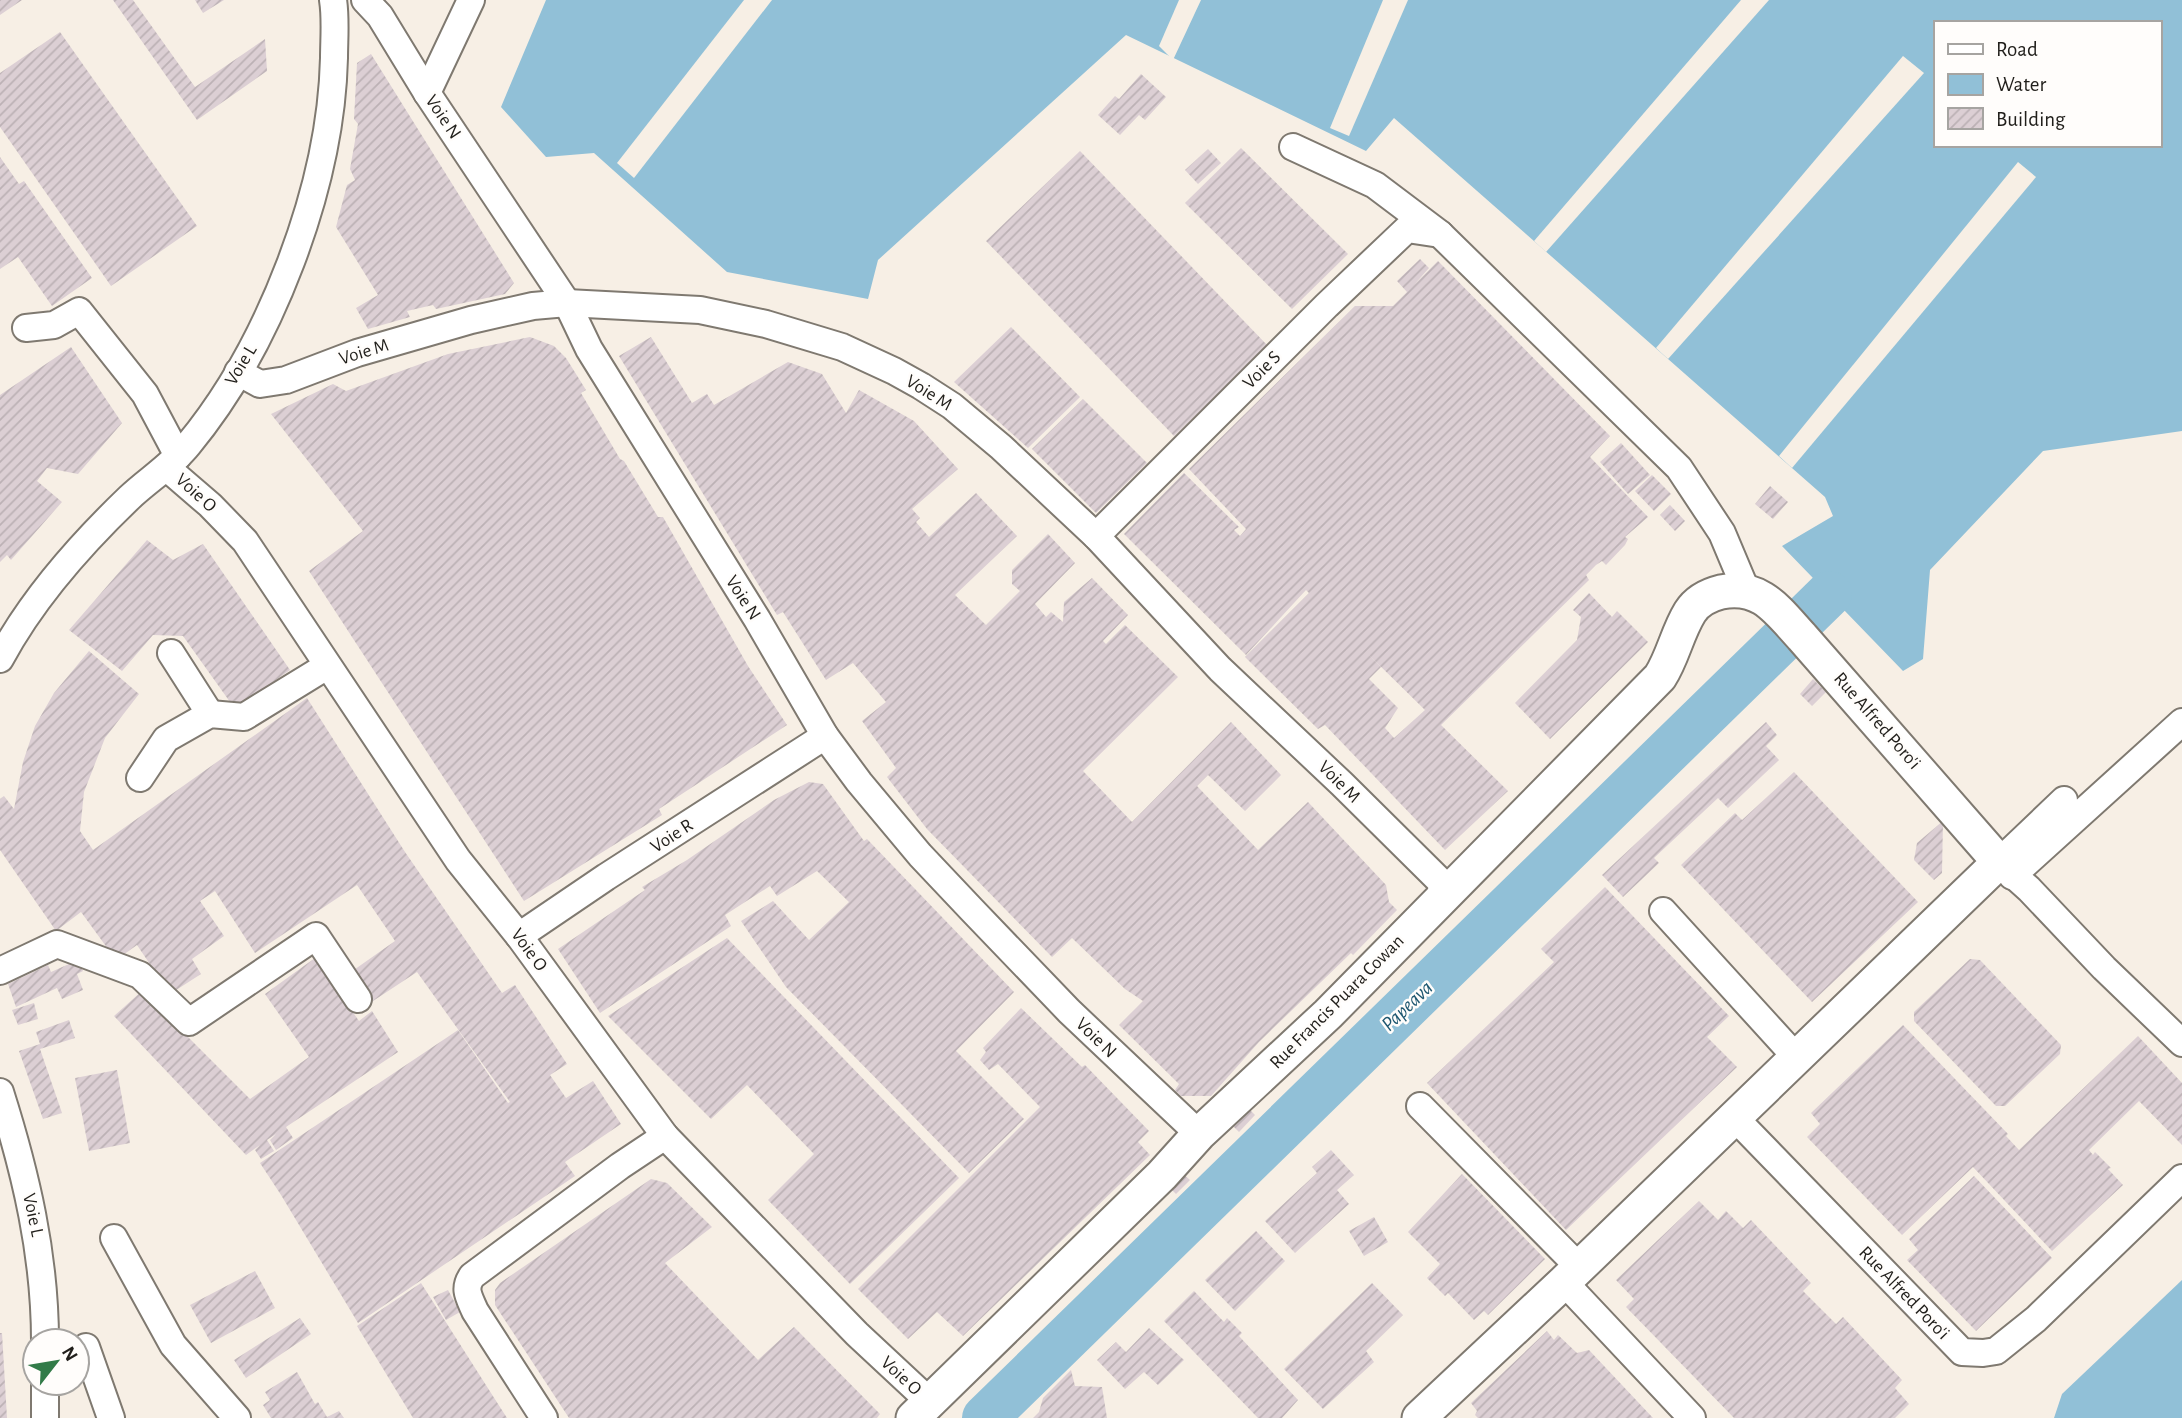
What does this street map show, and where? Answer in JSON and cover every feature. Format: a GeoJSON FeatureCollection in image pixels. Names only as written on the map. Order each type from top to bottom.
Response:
{"type":"FeatureCollection","features":[{"type":"Feature","properties":{"kind":"main road","name":"Rue Alfred Poro'i"},"geometry":{"type":"LineString","coordinates":[[1746,590],[1761,597],[1778,611],[2005,869]]}},
{"type":"Feature","properties":{"kind":"main road","name":"Rue Francis Puara Cowan"},"geometry":{"type":"LineString","coordinates":[[922,1410],[1162,1175],[1199,1134],[1328,1014],[1660,677],[1692,608],[1713,594],[1746,590]]}},
{"type":"Feature","properties":{"kind":"main road"},"geometry":{"type":"LineString","coordinates":[[1419,1418],[1572,1275],[1796,1057],[2005,869]]}},
{"type":"Feature","properties":{"kind":"street","name":"Voie L"},"geometry":{"type":"LineString","coordinates":[[0,659],[38,599],[76,554],[131,496],[188,445],[238,372],[262,329],[313,200],[329,129],[332,98],[332,0]]}},
{"type":"Feature","properties":{"kind":"street","name":"Voie N"},"geometry":{"type":"LineString","coordinates":[[365,0],[380,16],[567,303],[589,349],[757,619],[825,736],[888,818],[963,901],[1069,1011],[1199,1134]]}},
{"type":"Feature","properties":{"kind":"street"},"geometry":{"type":"LineString","coordinates":[[428,93],[471,0]]}},
{"type":"Feature","properties":{"kind":"street"},"geometry":{"type":"LineString","coordinates":[[1293,147],[1375,184],[1440,234],[1679,468],[1721,533],[1746,590]]}},
{"type":"Feature","properties":{"kind":"street","name":"Voie S"},"geometry":{"type":"LineString","coordinates":[[1096,536],[1407,229],[1440,234]]}},
{"type":"Feature","properties":{"kind":"street","name":"Voie M"},"geometry":{"type":"LineString","coordinates":[[238,372],[260,384],[286,380],[357,353],[471,320],[533,306],[567,303],[700,310],[766,324],[842,347],[894,371],[952,406],[1001,447],[1096,536],[1220,669],[1440,881],[1443,895]]}},
{"type":"Feature","properties":{"kind":"street","name":"Voie O"},"geometry":{"type":"LineString","coordinates":[[26,328],[54,325],[79,311],[145,394],[172,462],[245,541],[458,860],[519,936],[666,1136],[857,1334],[922,1410]]}},
{"type":"Feature","properties":{"kind":"street"},"geometry":{"type":"LineString","coordinates":[[171,653],[210,714]]}},
{"type":"Feature","properties":{"kind":"street"},"geometry":{"type":"LineString","coordinates":[[140,778],[166,739],[210,714],[244,717],[327,666]]}},
{"type":"Feature","properties":{"kind":"street"},"geometry":{"type":"LineString","coordinates":[[2005,869],[2182,722]]}},
{"type":"Feature","properties":{"kind":"street","name":"Voie R"},"geometry":{"type":"LineString","coordinates":[[519,936],[825,736]]}},
{"type":"Feature","properties":{"kind":"street"},"geometry":{"type":"LineString","coordinates":[[2005,869],[2064,800]]}},
{"type":"Feature","properties":{"kind":"street","name":"Rue Alfred Poro'i"},"geometry":{"type":"LineString","coordinates":[[2005,869],[2029,889],[2104,968],[2182,1043]]}},
{"type":"Feature","properties":{"kind":"street"},"geometry":{"type":"LineString","coordinates":[[1663,911],[1796,1057]]}},
{"type":"Feature","properties":{"kind":"street"},"geometry":{"type":"LineString","coordinates":[[0,971],[57,944],[140,975],[189,1022],[316,936],[358,999]]}},
{"type":"Feature","properties":{"kind":"street","name":"Voie L"},"geometry":{"type":"LineString","coordinates":[[0,1092],[36,1227],[45,1327]]}},
{"type":"Feature","properties":{"kind":"street"},"geometry":{"type":"LineString","coordinates":[[1420,1106],[1572,1275],[1692,1418]]}},
{"type":"Feature","properties":{"kind":"street","name":"Rue Alfred Poro'i"},"geometry":{"type":"LineString","coordinates":[[1734,1117],[1962,1352],[1983,1353],[1996,1350],[2036,1319],[2182,1178]]}},
{"type":"Feature","properties":{"kind":"street"},"geometry":{"type":"LineString","coordinates":[[544,1418],[475,1311],[467,1293],[467,1283],[494,1259],[620,1166],[666,1136]]}},
{"type":"Feature","properties":{"kind":"street"},"geometry":{"type":"LineString","coordinates":[[114,1238],[173,1345],[237,1418]]}},
{"type":"Feature","properties":{"kind":"street"},"geometry":{"type":"LineString","coordinates":[[91,1361],[111,1418]]}},
{"type":"Feature","properties":{"kind":"street"},"geometry":{"type":"LineString","coordinates":[[45,1397],[45,1417]]}},
{"type":"Feature","properties":{"kind":"water"},"geometry":{"type":"Polygon","coordinates":[[[546,0],[2182,0],[2182,431],[2043,451],[1930,570],[1923,659],[1903,671],[1782,546],[1833,516],[1825,497],[1394,118],[1366,151],[1126,35],[878,260],[868,299],[727,272],[594,153],[546,157],[501,107],[546,0]]]}},
{"type":"Feature","properties":{"kind":"water"},"geometry":{"type":"Polygon","coordinates":[[[2182,1280],[2182,1418],[2054,1418],[2062,1394],[2182,1280]]]}},
{"type":"Feature","properties":{"kind":"pier"},"geometry":{"type":"Polygon","coordinates":[[[744,0],[772,0],[634,178],[617,163],[744,0]]]}},
{"type":"Feature","properties":{"kind":"pier"},"geometry":{"type":"Polygon","coordinates":[[[1179,0],[1201,0],[1173,60],[1159,46],[1179,0]]]}},
{"type":"Feature","properties":{"kind":"pier"},"geometry":{"type":"Polygon","coordinates":[[[1383,0],[1408,0],[1349,136],[1330,128],[1383,0]]]}},
{"type":"Feature","properties":{"kind":"pier"},"geometry":{"type":"Polygon","coordinates":[[[1741,0],[1769,0],[1546,252],[1534,241],[1741,0]]]}},
{"type":"Feature","properties":{"kind":"pier"},"geometry":{"type":"Polygon","coordinates":[[[1903,56],[1924,73],[1668,359],[1656,348],[1903,56]]]}},
{"type":"Feature","properties":{"kind":"pier"},"geometry":{"type":"Polygon","coordinates":[[[2018,162],[2036,177],[1792,468],[1779,456],[2018,162]]]}},
{"type":"Feature","properties":{"kind":"building"},"geometry":{"type":"Polygon","coordinates":[[[0,0],[22,0],[0,15],[0,0]]]}},
{"type":"Feature","properties":{"kind":"building"},"geometry":{"type":"Polygon","coordinates":[[[113,0],[133,0],[195,87],[265,39],[267,71],[197,120],[113,0]]]}},
{"type":"Feature","properties":{"kind":"building"},"geometry":{"type":"Polygon","coordinates":[[[195,0],[224,0],[203,13],[195,0]]]}},
{"type":"Feature","properties":{"kind":"building"},"geometry":{"type":"Polygon","coordinates":[[[60,32],[197,226],[111,286],[0,127],[0,73],[60,32]]]}},
{"type":"Feature","properties":{"kind":"building"},"geometry":{"type":"Polygon","coordinates":[[[371,54],[514,283],[505,294],[436,309],[433,305],[407,311],[410,317],[368,329],[356,308],[378,295],[336,227],[347,185],[355,180],[350,169],[358,124],[354,119],[357,63],[371,54]]]}},
{"type":"Feature","properties":{"kind":"building"},"geometry":{"type":"Polygon","coordinates":[[[1141,74],[1166,97],[1145,120],[1139,115],[1120,135],[1098,115],[1115,96],[1119,99],[1141,74]]]}},
{"type":"Feature","properties":{"kind":"building"},"geometry":{"type":"Polygon","coordinates":[[[1241,148],[1348,254],[1292,309],[1185,203],[1241,148]]]}},
{"type":"Feature","properties":{"kind":"building"},"geometry":{"type":"Polygon","coordinates":[[[1208,149],[1221,163],[1198,184],[1185,170],[1208,149]]]}},
{"type":"Feature","properties":{"kind":"building"},"geometry":{"type":"Polygon","coordinates":[[[1080,151],[1268,346],[1174,436],[986,241],[1080,151]]]}},
{"type":"Feature","properties":{"kind":"building"},"geometry":{"type":"Polygon","coordinates":[[[0,157],[19,184],[24,181],[92,278],[52,306],[18,257],[0,269],[0,157]]]}},
{"type":"Feature","properties":{"kind":"building"},"geometry":{"type":"Polygon","coordinates":[[[1420,259],[1429,268],[1414,285],[1438,261],[1610,436],[1590,457],[1648,517],[1625,537],[1628,539],[1625,545],[1606,565],[1602,561],[1596,565],[1586,575],[1589,580],[1441,725],[1508,791],[1445,850],[1325,725],[1318,729],[1245,657],[1309,593],[1306,590],[1246,655],[1124,534],[1184,473],[1239,527],[1234,530],[1240,536],[1246,529],[1189,469],[1355,306],[1393,306],[1407,292],[1397,281],[1420,259]],[[1368,654],[1381,667],[1369,679],[1398,708],[1385,728],[1394,738],[1425,710],[1368,654]]]}},
{"type":"Feature","properties":{"kind":"building"},"geometry":{"type":"Polygon","coordinates":[[[1011,327],[1080,397],[1028,448],[954,382],[1011,327]]]}},
{"type":"Feature","properties":{"kind":"building"},"geometry":{"type":"Polygon","coordinates":[[[530,337],[554,346],[566,358],[586,390],[581,393],[620,459],[624,461],[658,517],[663,517],[748,666],[787,725],[659,809],[662,815],[524,901],[309,571],[363,531],[271,414],[333,384],[346,391],[448,354],[530,337]]]}},
{"type":"Feature","properties":{"kind":"building"},"geometry":{"type":"Polygon","coordinates":[[[651,337],[692,403],[707,394],[714,405],[788,362],[822,374],[846,413],[859,390],[914,421],[958,469],[912,509],[920,518],[916,522],[929,537],[976,493],[1017,536],[955,595],[986,625],[1020,591],[1012,584],[1012,570],[1048,534],[1075,563],[1035,604],[1046,617],[1051,612],[1063,622],[1064,602],[1092,578],[1128,615],[1103,641],[1106,644],[1125,625],[1178,677],[1083,771],[1132,822],[1231,722],[1281,775],[1245,811],[1208,775],[1197,786],[1258,850],[1308,802],[1386,885],[1389,902],[1397,910],[1353,955],[1351,953],[1259,1042],[1211,1096],[1181,1096],[1175,1090],[1179,1084],[1119,1025],[1143,1001],[1125,989],[1072,938],[1052,957],[927,829],[887,777],[896,768],[862,721],[886,702],[853,663],[826,680],[783,612],[777,615],[619,356],[651,337]]]}},
{"type":"Feature","properties":{"kind":"building"},"geometry":{"type":"Polygon","coordinates":[[[71,347],[122,423],[78,474],[47,468],[37,481],[62,502],[11,560],[7,555],[0,562],[0,395],[71,347]]]}},
{"type":"Feature","properties":{"kind":"building"},"geometry":{"type":"Polygon","coordinates":[[[1083,399],[1147,463],[1096,513],[1032,449],[1083,399]]]}},
{"type":"Feature","properties":{"kind":"building"},"geometry":{"type":"Polygon","coordinates":[[[1621,443],[1650,475],[1628,494],[1600,462],[1621,443]]]}},
{"type":"Feature","properties":{"kind":"building"},"geometry":{"type":"Polygon","coordinates":[[[1652,475],[1671,494],[1654,511],[1635,491],[1652,475]]]}},
{"type":"Feature","properties":{"kind":"building"},"geometry":{"type":"Polygon","coordinates":[[[1770,486],[1788,502],[1773,519],[1755,504],[1770,486]]]}},
{"type":"Feature","properties":{"kind":"building"},"geometry":{"type":"Polygon","coordinates":[[[1670,505],[1685,521],[1675,531],[1660,515],[1670,505]]]}},
{"type":"Feature","properties":{"kind":"building"},"geometry":{"type":"Polygon","coordinates":[[[147,540],[173,560],[203,544],[290,670],[235,709],[183,636],[153,635],[122,671],[69,630],[147,540]]]}},
{"type":"Feature","properties":{"kind":"building"},"geometry":{"type":"Polygon","coordinates":[[[1589,593],[1612,617],[1617,611],[1648,642],[1550,739],[1515,703],[1577,640],[1581,617],[1573,610],[1589,593]]]}},
{"type":"Feature","properties":{"kind":"building"},"geometry":{"type":"Polygon","coordinates":[[[89,651],[139,694],[105,738],[84,792],[80,831],[93,850],[307,698],[405,852],[502,993],[515,985],[567,1064],[550,1075],[566,1098],[593,1081],[621,1124],[565,1162],[575,1176],[358,1323],[260,1163],[458,1030],[508,1103],[510,1102],[417,972],[370,1003],[351,972],[395,941],[357,885],[255,953],[215,891],[200,901],[224,936],[192,959],[201,974],[170,994],[137,945],[116,960],[81,912],[56,931],[0,850],[0,799],[4,796],[14,809],[23,762],[35,726],[54,693],[89,651]]]}},
{"type":"Feature","properties":{"kind":"building"},"geometry":{"type":"Polygon","coordinates":[[[1813,679],[1826,692],[1812,706],[1800,694],[1813,679]]]}},
{"type":"Feature","properties":{"kind":"building"},"geometry":{"type":"Polygon","coordinates":[[[1766,722],[1777,735],[1766,746],[1779,760],[1728,808],[1718,798],[1654,858],[1659,863],[1623,897],[1602,875],[1766,722]]]}},
{"type":"Feature","properties":{"kind":"building"},"geometry":{"type":"Polygon","coordinates":[[[1794,772],[1918,902],[1812,1002],[1681,865],[1735,813],[1742,820],[1794,772]]]}},
{"type":"Feature","properties":{"kind":"building"},"geometry":{"type":"Polygon","coordinates":[[[809,782],[823,784],[864,841],[867,839],[1014,992],[956,1051],[1024,1119],[969,1173],[786,987],[741,921],[773,901],[809,940],[849,902],[817,871],[777,896],[770,886],[725,915],[731,926],[600,1013],[558,949],[645,890],[642,887],[687,860],[774,800],[809,782]]]}},
{"type":"Feature","properties":{"kind":"building"},"geometry":{"type":"Polygon","coordinates":[[[1943,821],[1942,873],[1934,880],[1914,860],[1917,843],[1943,821]]]}},
{"type":"Feature","properties":{"kind":"building"},"geometry":{"type":"Polygon","coordinates":[[[1605,887],[1729,1016],[1707,1037],[1737,1067],[1566,1230],[1427,1083],[1554,962],[1541,949],[1605,887]]]}},
{"type":"Feature","properties":{"kind":"building"},"geometry":{"type":"Polygon","coordinates":[[[727,938],[959,1178],[850,1284],[768,1200],[814,1154],[747,1085],[711,1119],[608,1016],[727,938]]]}},
{"type":"Feature","properties":{"kind":"building"},"geometry":{"type":"Polygon","coordinates":[[[315,958],[359,1021],[372,1011],[398,1052],[286,1127],[293,1138],[276,1150],[270,1140],[276,1134],[267,1140],[274,1151],[261,1159],[255,1150],[260,1145],[246,1155],[114,1016],[142,991],[250,1099],[309,1057],[265,994],[315,958]]]}},
{"type":"Feature","properties":{"kind":"building"},"geometry":{"type":"Polygon","coordinates":[[[1970,959],[1980,960],[2061,1045],[2060,1054],[2005,1106],[1996,1106],[1914,1021],[1914,1012],[1970,959]]]}},
{"type":"Feature","properties":{"kind":"building"},"geometry":{"type":"Polygon","coordinates":[[[78,960],[83,971],[77,974],[83,990],[62,999],[57,988],[16,1007],[8,984],[48,965],[51,972],[78,960]]]}},
{"type":"Feature","properties":{"kind":"building"},"geometry":{"type":"Polygon","coordinates":[[[34,1003],[38,1019],[18,1025],[12,1010],[34,1003]]]}},
{"type":"Feature","properties":{"kind":"building"},"geometry":{"type":"Polygon","coordinates":[[[1021,1008],[1082,1067],[1085,1065],[1149,1131],[1138,1142],[1150,1155],[963,1336],[937,1312],[908,1339],[858,1289],[1040,1107],[998,1064],[989,1070],[980,1060],[986,1052],[983,1048],[1021,1008]]]}},
{"type":"Feature","properties":{"kind":"building"},"geometry":{"type":"Polygon","coordinates":[[[69,1020],[75,1038],[40,1049],[62,1113],[43,1119],[19,1051],[40,1044],[36,1032],[69,1020]]]}},
{"type":"Feature","properties":{"kind":"building"},"geometry":{"type":"Polygon","coordinates":[[[1903,1025],[2008,1134],[2006,1136],[2019,1150],[2138,1036],[2182,1083],[2182,1145],[2139,1101],[2089,1150],[2093,1155],[2095,1152],[2111,1168],[2108,1169],[2123,1185],[2052,1251],[1973,1167],[1902,1235],[1807,1137],[1820,1124],[1811,1113],[1903,1025]]]}},
{"type":"Feature","properties":{"kind":"building"},"geometry":{"type":"Polygon","coordinates":[[[117,1070],[130,1143],[89,1151],[75,1078],[117,1070]]]}},
{"type":"Feature","properties":{"kind":"building"},"geometry":{"type":"Polygon","coordinates":[[[1247,1107],[1255,1115],[1239,1132],[1230,1123],[1247,1107]]]}},
{"type":"Feature","properties":{"kind":"building"},"geometry":{"type":"Polygon","coordinates":[[[1331,1150],[1354,1175],[1337,1190],[1349,1204],[1295,1253],[1265,1221],[1317,1173],[1312,1167],[1331,1150]]]}},
{"type":"Feature","properties":{"kind":"building"},"geometry":{"type":"Polygon","coordinates":[[[1182,1173],[1190,1180],[1176,1194],[1168,1186],[1182,1173]]]}},
{"type":"Feature","properties":{"kind":"building"},"geometry":{"type":"Polygon","coordinates":[[[1462,1174],[1545,1259],[1488,1315],[1484,1311],[1474,1320],[1448,1293],[1445,1296],[1427,1278],[1440,1264],[1408,1232],[1462,1174]]]}},
{"type":"Feature","properties":{"kind":"building"},"geometry":{"type":"Polygon","coordinates":[[[1974,1176],[2052,1258],[1976,1331],[1907,1260],[1918,1250],[1909,1239],[1974,1176]]]}},
{"type":"Feature","properties":{"kind":"building"},"geometry":{"type":"Polygon","coordinates":[[[651,1179],[667,1183],[712,1227],[665,1263],[758,1360],[794,1327],[880,1414],[877,1418],[569,1418],[495,1305],[495,1290],[500,1283],[651,1179]]]}},
{"type":"Feature","properties":{"kind":"building"},"geometry":{"type":"Polygon","coordinates":[[[1699,1201],[1718,1220],[1726,1211],[1743,1228],[1751,1220],[1811,1283],[1803,1291],[1836,1324],[1843,1317],[1902,1380],[1895,1388],[1909,1404],[1895,1418],[1734,1418],[1626,1307],[1634,1299],[1616,1280],[1699,1201]]]}},
{"type":"Feature","properties":{"kind":"building"},"geometry":{"type":"Polygon","coordinates":[[[1374,1217],[1388,1242],[1364,1256],[1349,1231],[1374,1217]]]}},
{"type":"Feature","properties":{"kind":"building"},"geometry":{"type":"Polygon","coordinates":[[[1256,1231],[1285,1261],[1235,1311],[1205,1280],[1256,1231]]]}},
{"type":"Feature","properties":{"kind":"building"},"geometry":{"type":"Polygon","coordinates":[[[255,1271],[275,1308],[211,1343],[190,1305],[255,1271]]]}},
{"type":"Feature","properties":{"kind":"building"},"geometry":{"type":"Polygon","coordinates":[[[421,1283],[507,1418],[413,1418],[357,1326],[421,1283]]]}},
{"type":"Feature","properties":{"kind":"building"},"geometry":{"type":"Polygon","coordinates":[[[1372,1283],[1403,1315],[1366,1351],[1374,1362],[1323,1409],[1284,1369],[1372,1283]]]}},
{"type":"Feature","properties":{"kind":"building"},"geometry":{"type":"Polygon","coordinates":[[[448,1290],[460,1312],[446,1320],[433,1297],[448,1290]]]}},
{"type":"Feature","properties":{"kind":"building"},"geometry":{"type":"Polygon","coordinates":[[[1194,1291],[1224,1322],[1227,1318],[1242,1333],[1239,1336],[1298,1400],[1282,1418],[1258,1418],[1164,1321],[1194,1291]]]}},
{"type":"Feature","properties":{"kind":"building"},"geometry":{"type":"Polygon","coordinates":[[[300,1318],[311,1334],[246,1378],[234,1360],[300,1318]]]}},
{"type":"Feature","properties":{"kind":"building"},"geometry":{"type":"Polygon","coordinates":[[[1149,1328],[1184,1360],[1158,1385],[1144,1372],[1125,1389],[1097,1360],[1116,1342],[1126,1352],[1149,1328]]]}},
{"type":"Feature","properties":{"kind":"building"},"geometry":{"type":"Polygon","coordinates":[[[1547,1331],[1554,1340],[1558,1335],[1577,1353],[1589,1350],[1653,1418],[1478,1418],[1471,1403],[1547,1331]]]}},
{"type":"Feature","properties":{"kind":"building"},"geometry":{"type":"Polygon","coordinates":[[[2,1333],[7,1418],[0,1418],[2,1333]]]}},
{"type":"Feature","properties":{"kind":"building"},"geometry":{"type":"Polygon","coordinates":[[[1071,1370],[1075,1386],[1102,1387],[1107,1418],[1033,1418],[1039,1412],[1043,1398],[1071,1370]]]}},
{"type":"Feature","properties":{"kind":"building"},"geometry":{"type":"Polygon","coordinates":[[[297,1372],[315,1404],[318,1402],[327,1417],[339,1411],[344,1418],[271,1418],[263,1405],[270,1400],[265,1392],[297,1372]]]}},
{"type":"Feature","properties":{"kind":"waterway","name":"Papeava"},"geometry":{"type":"LineString","coordinates":[[985,1418],[1829,594]]}}]}
